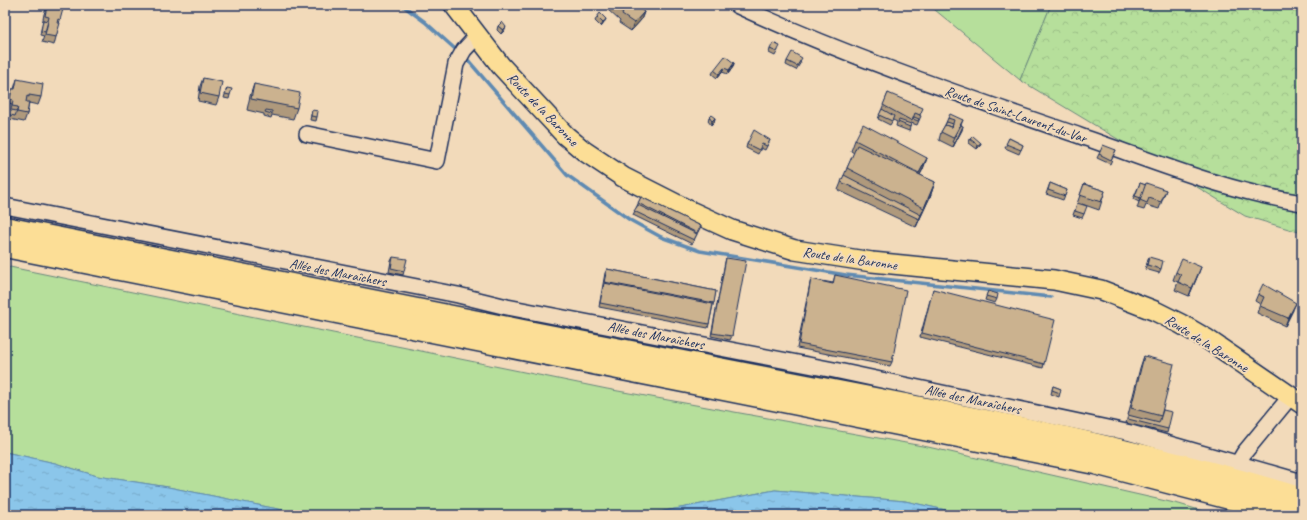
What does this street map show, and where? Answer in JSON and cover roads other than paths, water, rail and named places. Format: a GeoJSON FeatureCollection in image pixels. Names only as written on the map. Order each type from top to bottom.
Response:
{"type":"FeatureCollection","features":[{"type":"Feature","properties":{"kind":"highway"},"geometry":{"type":"LineString","coordinates":[[5,228],[993,423],[1190,468],[1302,499]]}},
{"type":"Feature","properties":{"kind":"highway"},"geometry":{"type":"LineString","coordinates":[[5,246],[1064,456],[1174,483],[1288,515]]}},
{"type":"Feature","properties":{"kind":"main road","name":"Route de la Baronne"},"geometry":{"type":"LineString","coordinates":[[454,5],[501,66],[543,112],[584,151],[637,185],[732,230],[802,251],[872,262],[1054,280],[1101,290],[1155,311],[1181,324],[1207,339],[1296,400]]}},
{"type":"Feature","properties":{"kind":"street","name":"Route de Saint-Laurent-du-Var"},"geometry":{"type":"LineString","coordinates":[[736,5],[876,65],[1006,111],[1217,183],[1302,203]]}},
{"type":"Feature","properties":{"kind":"street"},"geometry":{"type":"LineString","coordinates":[[307,134],[437,161],[456,64],[464,50],[478,35]]}},
{"type":"Feature","properties":{"kind":"street","name":"Allée des Maraîchers"},"geometry":{"type":"LineString","coordinates":[[5,206],[458,295],[507,307],[834,370],[1131,433],[1302,482]]}},
{"type":"Feature","properties":{"kind":"street"},"geometry":{"type":"LineString","coordinates":[[1238,463],[1244,453],[1296,400]]}},
{"type":"Feature","properties":{"kind":"water"},"geometry":{"type":"Polygon","coordinates":[[[5,452],[55,463],[97,476],[168,487],[303,514],[467,512],[654,513],[775,490],[905,501],[968,515],[5,515],[5,452]]]}},
{"type":"Feature","properties":{"kind":"waterway"},"geometry":{"type":"LineString","coordinates":[[402,5],[425,22],[454,48]]}},
{"type":"Feature","properties":{"kind":"waterway"},"geometry":{"type":"LineString","coordinates":[[467,59],[567,175],[630,220],[661,237],[700,251],[846,275],[1051,297]]}}]}
